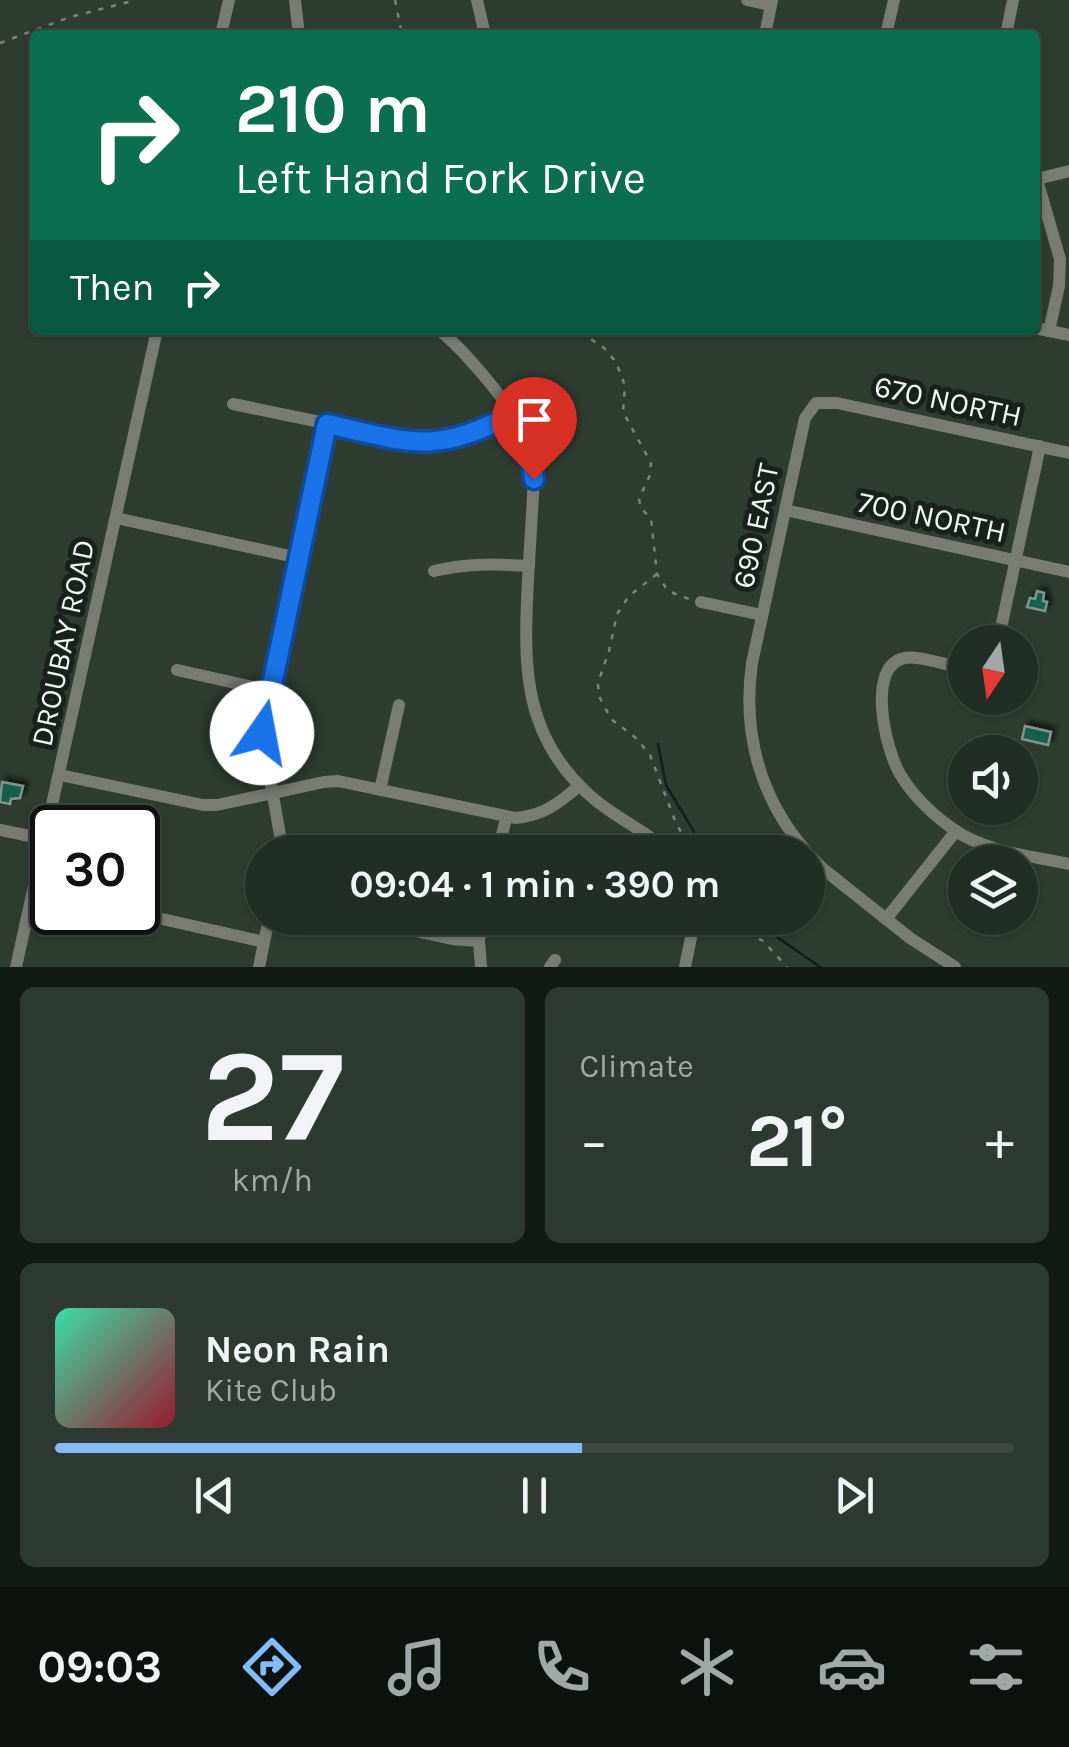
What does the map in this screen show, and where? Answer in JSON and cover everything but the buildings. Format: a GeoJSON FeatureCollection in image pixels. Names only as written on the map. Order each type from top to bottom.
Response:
{"type":"FeatureCollection","features":[{"type":"Feature","properties":{"kind":"street"},"geometry":{"type":"LineString","coordinates":[[222,30],[229,0]]}},
{"type":"Feature","properties":{"kind":"street"},"geometry":{"type":"LineString","coordinates":[[295,0],[298,30]]}},
{"type":"Feature","properties":{"kind":"street"},"geometry":{"type":"LineString","coordinates":[[477,0],[484,30]]}},
{"type":"Feature","properties":{"kind":"street"},"geometry":{"type":"LineString","coordinates":[[748,0],[772,3],[765,30]]}},
{"type":"Feature","properties":{"kind":"street"},"geometry":{"type":"LineString","coordinates":[[887,30],[894,0]]}},
{"type":"Feature","properties":{"kind":"street"},"geometry":{"type":"LineString","coordinates":[[1007,30],[1013,0]]}},
{"type":"Feature","properties":{"kind":"street"},"geometry":{"type":"LineString","coordinates":[[1040,175],[1069,170]]}},
{"type":"Feature","properties":{"kind":"street"},"geometry":{"type":"LineString","coordinates":[[1040,190],[1060,259],[1060,277],[1042,329],[1069,335]]}},
{"type":"Feature","properties":{"kind":"street","name":"DROUBAY ROAD"},"geometry":{"type":"LineString","coordinates":[[53,805],[156,335]]}},
{"type":"Feature","properties":{"kind":"street"},"geometry":{"type":"LineString","coordinates":[[445,335],[512,414],[530,453],[534,479],[525,648],[532,701],[552,751],[579,786],[644,835]]}},
{"type":"Feature","properties":{"kind":"street","name":"670 NORTH"},"geometry":{"type":"LineString","coordinates":[[816,403],[838,403],[1069,452]]}},
{"type":"Feature","properties":{"kind":"street","name":"690 EAST"},"geometry":{"type":"LineString","coordinates":[[793,835],[774,806],[756,762],[748,712],[752,662],[805,418],[816,403]]}},
{"type":"Feature","properties":{"kind":"street"},"geometry":{"type":"LineString","coordinates":[[233,404],[402,441],[431,442],[474,434],[512,414]]}},
{"type":"Feature","properties":{"kind":"street"},"geometry":{"type":"LineString","coordinates":[[280,835],[262,733],[327,424]]}},
{"type":"Feature","properties":{"kind":"street"},"geometry":{"type":"LineString","coordinates":[[1002,625],[1040,446]]}},
{"type":"Feature","properties":{"kind":"street","name":"700 NORTH"},"geometry":{"type":"LineString","coordinates":[[785,510],[1069,572]]}},
{"type":"Feature","properties":{"kind":"street"},"geometry":{"type":"LineString","coordinates":[[116,518],[299,558]]}},
{"type":"Feature","properties":{"kind":"street"},"geometry":{"type":"LineString","coordinates":[[434,571],[482,564],[529,566]]}},
{"type":"Feature","properties":{"kind":"street"},"geometry":{"type":"LineString","coordinates":[[700,602],[762,615]]}},
{"type":"Feature","properties":{"kind":"street"},"geometry":{"type":"LineString","coordinates":[[948,665],[900,659],[890,665],[884,678],[883,715],[892,756],[902,777],[917,797],[966,838],[1069,864]]}},
{"type":"Feature","properties":{"kind":"street"},"geometry":{"type":"LineString","coordinates":[[177,670],[271,691]]}},
{"type":"Feature","properties":{"kind":"street"},"geometry":{"type":"LineString","coordinates":[[380,790],[399,705]]}},
{"type":"Feature","properties":{"kind":"street"},"geometry":{"type":"LineString","coordinates":[[60,776],[203,806],[324,782],[352,783],[506,818],[543,813],[579,786]]}},
{"type":"Feature","properties":{"kind":"street"},"geometry":{"type":"LineString","coordinates":[[502,835],[506,818]]}},
{"type":"Feature","properties":{"kind":"street"},"geometry":{"type":"LineString","coordinates":[[0,830],[30,837]]}},
{"type":"Feature","properties":{"kind":"street"},"geometry":{"type":"LineString","coordinates":[[886,918],[956,831]]}},
{"type":"Feature","properties":{"kind":"street","name":"690 EAST"},"geometry":{"type":"LineString","coordinates":[[825,868],[910,938],[955,967]]}},
{"type":"Feature","properties":{"kind":"street","name":"DROUBAY ROAD"},"geometry":{"type":"LineString","coordinates":[[16,967],[30,904]]}},
{"type":"Feature","properties":{"kind":"street"},"geometry":{"type":"LineString","coordinates":[[160,919],[264,942]]}},
{"type":"Feature","properties":{"kind":"street"},"geometry":{"type":"LineString","coordinates":[[259,967],[265,935]]}},
{"type":"Feature","properties":{"kind":"street"},"geometry":{"type":"LineString","coordinates":[[434,935],[479,941]]}},
{"type":"Feature","properties":{"kind":"street"},"geometry":{"type":"LineString","coordinates":[[480,935],[481,967]]}},
{"type":"Feature","properties":{"kind":"street"},"geometry":{"type":"LineString","coordinates":[[684,967],[691,935]]}},
{"type":"Feature","properties":{"kind":"path"},"geometry":{"type":"LineString","coordinates":[[35,30],[136,0]]}},
{"type":"Feature","properties":{"kind":"path"},"geometry":{"type":"LineString","coordinates":[[395,0],[401,30]]}},
{"type":"Feature","properties":{"kind":"path"},"geometry":{"type":"LineString","coordinates":[[0,43],[30,32]]}},
{"type":"Feature","properties":{"kind":"path"},"geometry":{"type":"LineString","coordinates":[[586,335],[612,355],[620,370],[623,412],[651,462],[650,475],[639,499],[652,518],[657,574],[668,591],[700,602]]}},
{"type":"Feature","properties":{"kind":"path"},"geometry":{"type":"LineString","coordinates":[[657,574],[630,596],[617,614],[600,674],[600,696],[610,719],[636,738],[650,755],[683,835]]}},
{"type":"Feature","properties":{"kind":"path"},"geometry":{"type":"LineString","coordinates":[[752,935],[787,967]]}},
{"type":"Feature","properties":{"kind":"waterway"},"geometry":{"type":"LineString","coordinates":[[658,744],[666,785],[695,835]]}},
{"type":"Feature","properties":{"kind":"waterway"},"geometry":{"type":"LineString","coordinates":[[774,935],[820,967]]}},
{"type":"Feature","properties":{"kind":"route"},"geometry":{"type":"LineString","coordinates":[[262,733],[327,424],[402,441],[431,442],[474,434],[512,414],[530,453],[534,479]]}}]}
